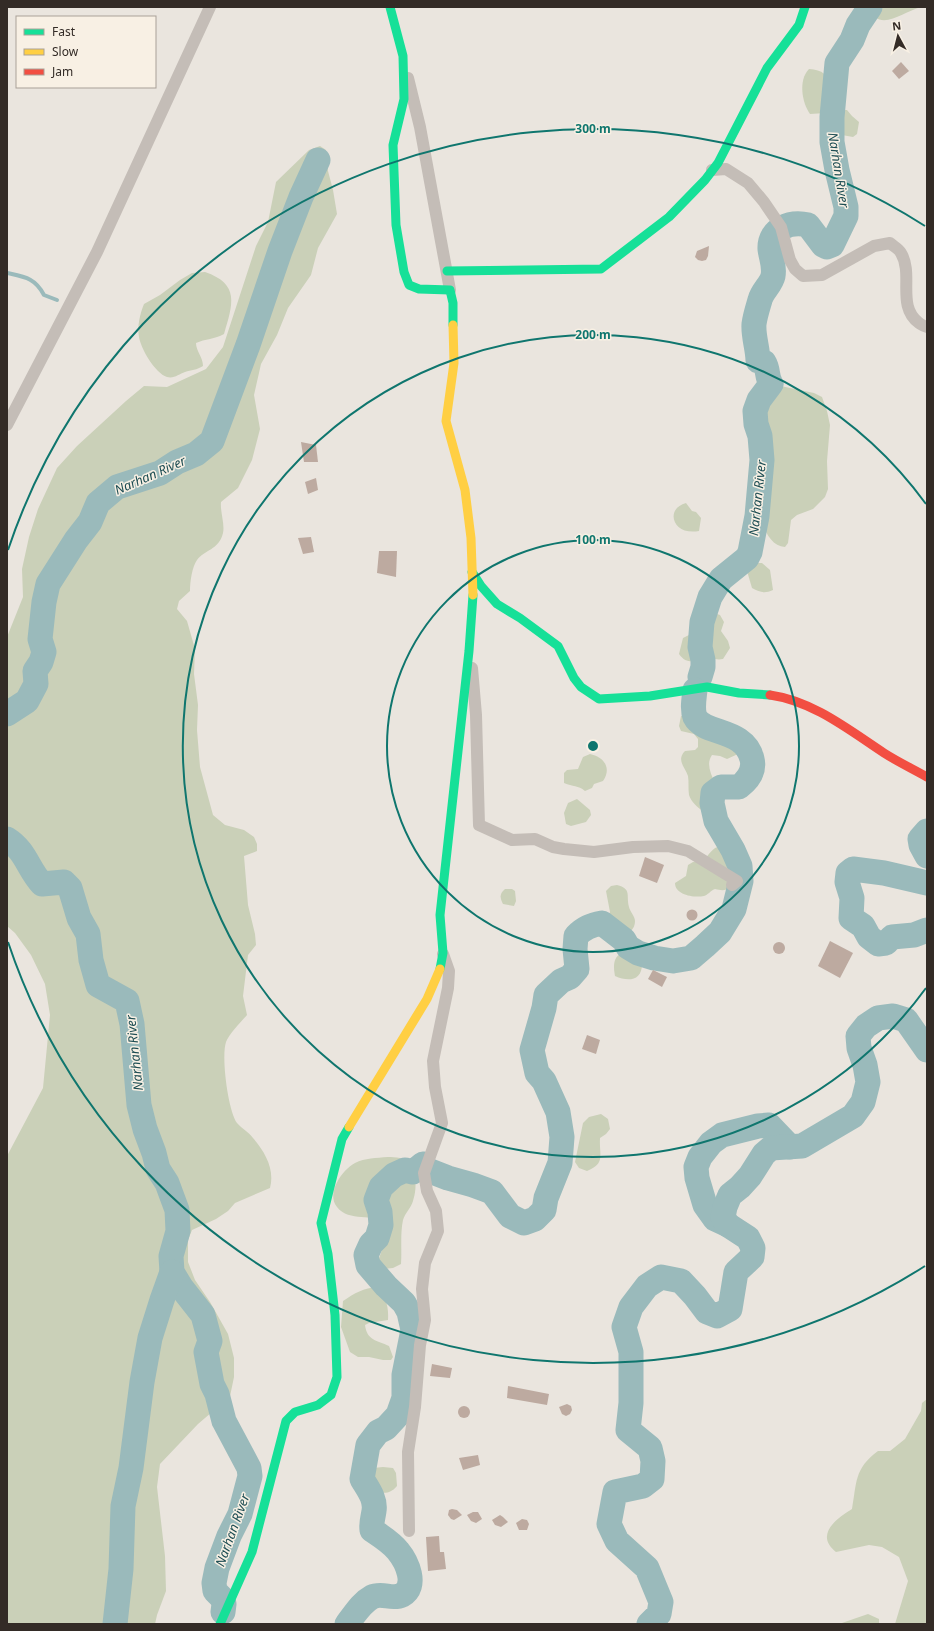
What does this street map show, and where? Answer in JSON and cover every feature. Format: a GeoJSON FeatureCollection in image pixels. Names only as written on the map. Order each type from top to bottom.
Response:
{"type":"FeatureCollection","features":[{"type":"Feature","properties":{"kind":"street"},"geometry":{"type":"LineString","coordinates":[[7,425],[97,252],[210,7]]}},
{"type":"Feature","properties":{"kind":"street"},"geometry":{"type":"LineString","coordinates":[[390,7],[404,56],[420,127],[453,303],[454,363],[446,421],[466,490],[471,538],[473,589],[469,651],[440,915],[443,954],[449,971],[448,988],[433,1061],[435,1087],[442,1123],[424,1173],[427,1191],[436,1211],[438,1231],[425,1263],[422,1289],[425,1320],[420,1345],[415,1407],[408,1452],[409,1531]]}},
{"type":"Feature","properties":{"kind":"street"},"geometry":{"type":"LineString","coordinates":[[447,271],[601,269],[669,217],[718,163],[767,68],[799,25],[805,7]]}},
{"type":"Feature","properties":{"kind":"street"},"geometry":{"type":"LineString","coordinates":[[404,56],[404,99],[393,145],[396,225],[404,272],[409,285],[419,289],[450,290]]}},
{"type":"Feature","properties":{"kind":"street"},"geometry":{"type":"LineString","coordinates":[[712,170],[726,169],[748,183],[764,202],[781,227],[790,260],[795,270],[803,276],[822,275],[874,246],[890,243],[901,252],[906,268],[906,300],[912,318],[924,327],[927,327]]}},
{"type":"Feature","properties":{"kind":"street"},"geometry":{"type":"LineString","coordinates":[[472,572],[481,586],[497,604],[526,622],[558,646],[574,678],[581,687],[599,698],[613,699],[650,696],[706,687],[739,693],[785,697],[830,717],[886,754],[927,777]]}},
{"type":"Feature","properties":{"kind":"street"},"geometry":{"type":"LineString","coordinates":[[469,651],[476,715],[479,825],[512,840],[535,838],[553,847],[564,849],[594,852],[633,847],[668,846],[688,851],[738,881],[732,885]]}},
{"type":"Feature","properties":{"kind":"street"},"geometry":{"type":"LineString","coordinates":[[220,1624],[252,1552],[286,1421],[295,1412],[318,1405],[331,1395],[338,1377],[334,1308],[328,1254],[321,1223],[342,1139],[427,999],[439,972],[443,954]]}},
{"type":"Feature","properties":{"kind":"green space"},"geometry":{"type":"Polygon","coordinates":[[[868,7],[921,7],[892,19],[885,20],[878,19],[873,15],[868,7]]]}},
{"type":"Feature","properties":{"kind":"green space"},"geometry":{"type":"Polygon","coordinates":[[[809,69],[818,70],[828,78],[831,91],[826,113],[810,114],[805,104],[802,85],[803,79],[809,69]]]}},
{"type":"Feature","properties":{"kind":"green space"},"geometry":{"type":"Polygon","coordinates":[[[841,110],[847,110],[859,122],[857,134],[853,137],[842,135],[838,128],[839,112],[841,110]]]}},
{"type":"Feature","properties":{"kind":"green space"},"geometry":{"type":"Polygon","coordinates":[[[320,146],[326,150],[328,171],[337,214],[318,248],[311,275],[288,308],[277,335],[261,364],[254,395],[260,429],[252,460],[238,488],[221,502],[223,533],[221,539],[215,546],[197,560],[190,583],[190,591],[179,601],[177,609],[187,621],[195,649],[194,674],[198,705],[197,730],[200,767],[213,815],[225,825],[244,830],[254,837],[257,844],[257,851],[244,856],[248,905],[256,945],[248,955],[243,996],[247,1015],[232,1032],[226,1042],[224,1059],[228,1096],[234,1116],[237,1123],[251,1136],[268,1161],[271,1174],[270,1188],[235,1203],[228,1211],[216,1219],[192,1230],[188,1240],[188,1262],[195,1280],[210,1302],[228,1334],[234,1358],[234,1377],[229,1401],[212,1412],[198,1424],[160,1464],[157,1487],[165,1556],[166,1591],[155,1624],[7,1624],[7,1156],[43,1088],[50,1015],[45,984],[31,955],[15,933],[7,926],[7,637],[23,597],[22,569],[29,537],[38,509],[57,468],[77,446],[144,386],[167,387],[206,369],[223,347],[256,246],[268,222],[276,182],[309,150],[320,146]]]}},
{"type":"Feature","properties":{"kind":"green space"},"geometry":{"type":"Polygon","coordinates":[[[205,272],[216,277],[229,289],[231,296],[230,313],[224,334],[196,343],[203,366],[174,377],[167,377],[162,375],[153,366],[140,342],[138,333],[140,316],[144,304],[192,273],[205,272]]]}},
{"type":"Feature","properties":{"kind":"green space"},"geometry":{"type":"Polygon","coordinates":[[[771,384],[814,393],[822,397],[830,425],[827,461],[828,489],[825,497],[813,509],[797,515],[791,520],[788,543],[785,547],[777,545],[771,540],[766,532],[762,523],[757,495],[758,480],[771,437],[751,421],[762,388],[771,384]]]}},
{"type":"Feature","properties":{"kind":"green space"},"geometry":{"type":"Polygon","coordinates":[[[686,503],[692,511],[696,512],[701,518],[699,531],[683,530],[674,521],[675,511],[679,506],[686,503]]]}},
{"type":"Feature","properties":{"kind":"green space"},"geometry":{"type":"Polygon","coordinates":[[[755,563],[762,563],[770,570],[773,590],[762,592],[752,588],[747,571],[750,566],[755,563]]]}},
{"type":"Feature","properties":{"kind":"green space"},"geometry":{"type":"Polygon","coordinates":[[[717,614],[720,615],[724,622],[721,631],[728,641],[730,648],[723,659],[690,661],[682,658],[679,654],[683,638],[689,635],[705,636],[708,620],[710,617],[717,614]]]}},
{"type":"Feature","properties":{"kind":"green space"},"geometry":{"type":"Polygon","coordinates":[[[690,715],[719,719],[731,727],[739,736],[742,745],[738,754],[727,759],[712,755],[709,762],[712,776],[720,797],[721,804],[718,811],[709,813],[700,809],[692,801],[689,795],[688,776],[682,764],[681,757],[685,751],[695,750],[698,747],[698,739],[694,734],[681,731],[679,726],[681,716],[690,715]]]}},
{"type":"Feature","properties":{"kind":"green space"},"geometry":{"type":"Polygon","coordinates":[[[590,754],[603,760],[607,768],[606,776],[603,781],[594,784],[592,788],[585,791],[564,783],[564,773],[567,770],[578,769],[583,757],[590,754]]]}},
{"type":"Feature","properties":{"kind":"green space"},"geometry":{"type":"Polygon","coordinates":[[[577,799],[590,810],[591,815],[586,822],[571,826],[566,824],[564,813],[568,803],[577,799]]]}},
{"type":"Feature","properties":{"kind":"green space"},"geometry":{"type":"Polygon","coordinates":[[[721,846],[729,852],[734,860],[737,881],[728,889],[715,889],[700,897],[686,895],[678,890],[675,883],[686,876],[688,865],[693,862],[703,862],[713,850],[721,846]]]}},
{"type":"Feature","properties":{"kind":"green space"},"geometry":{"type":"Polygon","coordinates":[[[617,885],[625,888],[628,893],[630,911],[635,921],[634,926],[629,932],[616,936],[608,936],[605,934],[610,912],[606,891],[611,886],[617,885]]]}},
{"type":"Feature","properties":{"kind":"green space"},"geometry":{"type":"Polygon","coordinates":[[[505,889],[512,889],[515,891],[516,901],[514,906],[503,904],[501,896],[505,889]]]}},
{"type":"Feature","properties":{"kind":"green space"},"geometry":{"type":"Polygon","coordinates":[[[625,952],[632,955],[642,964],[640,974],[633,979],[625,979],[615,976],[614,968],[616,958],[621,953],[625,952]]]}},
{"type":"Feature","properties":{"kind":"green space"},"geometry":{"type":"Polygon","coordinates":[[[601,1114],[608,1119],[610,1129],[600,1138],[599,1162],[587,1171],[579,1168],[575,1162],[583,1123],[589,1117],[601,1114]]]}},
{"type":"Feature","properties":{"kind":"green space"},"geometry":{"type":"Polygon","coordinates":[[[371,1158],[400,1158],[406,1161],[413,1171],[416,1183],[415,1195],[412,1204],[405,1215],[402,1225],[401,1264],[393,1268],[383,1269],[378,1263],[386,1232],[384,1224],[380,1220],[348,1215],[342,1212],[337,1207],[333,1195],[337,1182],[350,1166],[371,1158]]]}},
{"type":"Feature","properties":{"kind":"green space"},"geometry":{"type":"Polygon","coordinates":[[[378,1287],[381,1290],[386,1302],[388,1320],[365,1325],[370,1337],[389,1346],[393,1357],[391,1360],[358,1357],[350,1352],[341,1327],[343,1301],[359,1291],[378,1287]]]}},
{"type":"Feature","properties":{"kind":"green space"},"geometry":{"type":"Polygon","coordinates":[[[927,1399],[927,1624],[895,1624],[908,1581],[899,1557],[882,1547],[869,1545],[836,1552],[830,1546],[827,1539],[827,1533],[840,1517],[852,1509],[858,1477],[865,1464],[878,1451],[890,1451],[905,1439],[921,1411],[922,1403],[927,1399]]]}},
{"type":"Feature","properties":{"kind":"green space"},"geometry":{"type":"Polygon","coordinates":[[[373,1468],[393,1468],[396,1473],[397,1486],[392,1491],[387,1493],[375,1491],[370,1483],[369,1472],[373,1468]]]}},
{"type":"Feature","properties":{"kind":"green space"},"geometry":{"type":"Polygon","coordinates":[[[868,1614],[879,1619],[879,1624],[839,1624],[868,1614]]]}},
{"type":"Feature","properties":{"kind":"building"},"geometry":{"type":"Polygon","coordinates":[[[901,62],[909,71],[899,79],[892,71],[901,62]]]}},
{"type":"Feature","properties":{"kind":"building"},"geometry":{"type":"Polygon","coordinates":[[[709,246],[706,260],[698,260],[695,257],[697,251],[709,246]]]}},
{"type":"Feature","properties":{"kind":"building"},"geometry":{"type":"Polygon","coordinates":[[[301,442],[316,445],[318,462],[304,462],[301,442]]]}},
{"type":"Feature","properties":{"kind":"building"},"geometry":{"type":"Polygon","coordinates":[[[316,478],[318,490],[308,494],[305,482],[316,478]]]}},
{"type":"Feature","properties":{"kind":"building"},"geometry":{"type":"Polygon","coordinates":[[[311,537],[314,552],[303,554],[298,538],[311,537]]]}},
{"type":"Feature","properties":{"kind":"building"},"geometry":{"type":"Polygon","coordinates":[[[379,551],[397,551],[396,577],[377,573],[379,551]]]}},
{"type":"Feature","properties":{"kind":"building"},"geometry":{"type":"Polygon","coordinates":[[[645,857],[664,865],[657,883],[639,876],[645,857]]]}},
{"type":"Feature","properties":{"kind":"building"},"geometry":{"type":"Polygon","coordinates":[[[692,909],[696,911],[698,915],[696,919],[692,921],[688,919],[686,915],[688,911],[692,909]]]}},
{"type":"Feature","properties":{"kind":"building"},"geometry":{"type":"Polygon","coordinates":[[[830,941],[853,953],[840,978],[818,966],[830,941]]]}},
{"type":"Feature","properties":{"kind":"building"},"geometry":{"type":"Polygon","coordinates":[[[779,942],[783,944],[785,948],[783,952],[779,954],[775,952],[773,948],[775,944],[779,942]]]}},
{"type":"Feature","properties":{"kind":"building"},"geometry":{"type":"Polygon","coordinates":[[[653,970],[667,977],[662,987],[648,979],[653,970]]]}},
{"type":"Feature","properties":{"kind":"building"},"geometry":{"type":"Polygon","coordinates":[[[587,1035],[600,1040],[596,1054],[582,1049],[587,1035]]]}},
{"type":"Feature","properties":{"kind":"building"},"geometry":{"type":"Polygon","coordinates":[[[432,1364],[452,1368],[450,1378],[430,1376],[432,1364]]]}},
{"type":"Feature","properties":{"kind":"building"},"geometry":{"type":"Polygon","coordinates":[[[508,1386],[549,1394],[547,1405],[507,1398],[508,1386]]]}},
{"type":"Feature","properties":{"kind":"building"},"geometry":{"type":"Polygon","coordinates":[[[567,1404],[571,1406],[572,1410],[570,1414],[566,1416],[562,1414],[559,1407],[567,1404]]]}},
{"type":"Feature","properties":{"kind":"building"},"geometry":{"type":"Polygon","coordinates":[[[464,1406],[468,1408],[470,1412],[468,1416],[464,1418],[460,1416],[458,1412],[460,1408],[464,1406]]]}},
{"type":"Feature","properties":{"kind":"building"},"geometry":{"type":"Polygon","coordinates":[[[478,1455],[480,1465],[463,1470],[459,1458],[478,1455]]]}},
{"type":"Feature","properties":{"kind":"building"},"geometry":{"type":"Polygon","coordinates":[[[449,1510],[457,1510],[462,1515],[454,1520],[451,1519],[448,1515],[449,1510]]]}},
{"type":"Feature","properties":{"kind":"building"},"geometry":{"type":"Polygon","coordinates":[[[473,1512],[478,1512],[482,1519],[476,1523],[471,1521],[467,1515],[473,1512]]]}},
{"type":"Feature","properties":{"kind":"building"},"geometry":{"type":"Polygon","coordinates":[[[500,1515],[508,1522],[501,1527],[495,1525],[492,1520],[500,1515]]]}},
{"type":"Feature","properties":{"kind":"building"},"geometry":{"type":"Polygon","coordinates":[[[522,1519],[527,1520],[529,1524],[527,1530],[519,1530],[516,1523],[522,1519]]]}},
{"type":"Feature","properties":{"kind":"building"},"geometry":{"type":"Polygon","coordinates":[[[439,1536],[440,1552],[444,1552],[446,1569],[428,1571],[426,1537],[439,1536]]]}},
{"type":"Feature","properties":{"kind":"waterway","name":"Narhan River"},"geometry":{"type":"LineString","coordinates":[[700,677],[703,667],[700,647],[702,622],[710,597],[721,579],[747,558],[750,552],[757,516],[762,460],[760,436],[756,424],[755,411],[759,400],[771,384],[764,362],[758,361],[754,324],[761,297],[773,276],[773,265],[770,249],[771,242],[777,231],[788,225],[801,224],[808,225],[823,245],[827,247],[832,245],[846,216],[846,207],[832,142],[832,117],[837,63],[852,40],[858,25],[870,7]]}},
{"type":"Feature","properties":{"kind":"waterway","name":"Narhan River"},"geometry":{"type":"LineString","coordinates":[[7,714],[27,701],[36,684],[35,671],[41,662],[44,652],[40,639],[44,602],[48,584],[76,540],[90,522],[98,503],[117,487],[160,473],[177,462],[196,454],[212,441],[248,345],[280,251],[301,197],[318,160]]}},
{"type":"Feature","properties":{"kind":"waterway"},"geometry":{"type":"LineString","coordinates":[[7,273],[29,279],[41,289],[44,295],[57,300]]}},
{"type":"Feature","properties":{"kind":"waterway","name":"Narhan River"},"geometry":{"type":"LineString","coordinates":[[430,1171],[492,1192],[510,1216],[524,1223],[535,1219],[544,1210],[546,1198],[560,1163],[562,1137],[558,1112],[544,1081],[537,1073],[532,1050],[544,1008],[546,995],[561,981],[570,977],[577,969],[575,949],[576,936],[588,927],[602,923],[624,940],[628,947],[638,953],[654,958],[673,961],[691,958],[720,932],[734,909],[741,881],[740,866],[733,850],[716,821],[712,803],[713,793],[721,787],[739,787],[750,775],[753,763],[748,749],[741,742],[733,737],[707,727],[700,723],[695,717],[693,707],[695,690]]}},
{"type":"Feature","properties":{"kind":"waterway","name":"Narhan River"},"geometry":{"type":"LineString","coordinates":[[927,831],[920,839],[921,845],[927,856]]}},
{"type":"Feature","properties":{"kind":"waterway","name":"Narhan River"},"geometry":{"type":"LineString","coordinates":[[7,839],[19,849],[42,884],[64,882],[70,888],[79,918],[88,934],[91,960],[98,985],[127,1001],[132,1024],[139,1105],[158,1169],[167,1183],[177,1210],[178,1231],[171,1256],[172,1272],[181,1287],[203,1315],[210,1341],[206,1352],[212,1384],[217,1394],[224,1421],[249,1468],[250,1476],[240,1514],[229,1536],[217,1568],[214,1583],[215,1591],[222,1598],[224,1604],[223,1612]]}},
{"type":"Feature","properties":{"kind":"waterway","name":"Narhan River"},"geometry":{"type":"LineString","coordinates":[[927,883],[884,873],[853,869],[848,873],[847,882],[852,898],[851,918],[863,926],[869,937],[878,944],[886,943],[892,937],[914,935],[927,930]]}},
{"type":"Feature","properties":{"kind":"waterway","name":"Narhan River"},"geometry":{"type":"LineString","coordinates":[[649,1624],[659,1614],[661,1602],[647,1568],[617,1541],[609,1524],[615,1492],[643,1486],[652,1479],[653,1461],[650,1448],[628,1430],[631,1403],[631,1352],[624,1327],[631,1307],[647,1286],[661,1277],[681,1281],[707,1312],[717,1316],[730,1309],[736,1272],[752,1257],[753,1248],[748,1238],[728,1225],[723,1217],[730,1195],[750,1176],[764,1154],[771,1148],[802,1146],[853,1116],[863,1102],[868,1082],[865,1065],[859,1048],[858,1036],[866,1026],[878,1018],[893,1016],[906,1020],[927,1050]]}},
{"type":"Feature","properties":{"kind":"waterway","name":"Narhan River"},"geometry":{"type":"LineString","coordinates":[[728,1225],[715,1219],[705,1205],[697,1178],[696,1167],[700,1157],[711,1143],[722,1135],[758,1126],[769,1125],[790,1147]]}},
{"type":"Feature","properties":{"kind":"waterway","name":"Narhan River"},"geometry":{"type":"LineString","coordinates":[[347,1624],[368,1599],[380,1595],[391,1597],[402,1595],[407,1591],[410,1580],[405,1561],[396,1548],[372,1530],[374,1502],[362,1479],[368,1445],[378,1432],[386,1428],[398,1415],[404,1398],[404,1375],[413,1330],[409,1312],[404,1303],[386,1286],[368,1265],[366,1255],[371,1244],[377,1238],[381,1225],[380,1212],[376,1200],[381,1187],[394,1175],[405,1170],[413,1172],[423,1164],[419,1168]]}},
{"type":"Feature","properties":{"kind":"waterway","name":"Narhan River"},"geometry":{"type":"LineString","coordinates":[[115,1624],[121,1569],[123,1506],[131,1468],[142,1382],[150,1338],[172,1272]]}},
{"type":"Feature","properties":{"kind":"traffic: fast"},"geometry":{"type":"LineString","coordinates":[[390,7],[403,56],[404,99],[393,145],[396,225],[404,272],[409,285],[419,289],[450,290],[453,303],[453,325]]}},
{"type":"Feature","properties":{"kind":"traffic: fast"},"geometry":{"type":"LineString","coordinates":[[447,271],[601,269],[669,217],[705,180],[718,163],[767,68],[799,25],[805,7]]}},
{"type":"Feature","properties":{"kind":"traffic: fast"},"geometry":{"type":"LineString","coordinates":[[472,572],[481,586],[497,604],[520,618],[558,646],[574,678],[581,687],[599,699],[650,696],[707,687],[739,693],[770,695]]}},
{"type":"Feature","properties":{"kind":"traffic: fast"},"geometry":{"type":"LineString","coordinates":[[440,969],[443,953],[440,915],[469,651],[473,595]]}},
{"type":"Feature","properties":{"kind":"traffic: fast"},"geometry":{"type":"LineString","coordinates":[[220,1624],[252,1552],[286,1421],[295,1412],[318,1405],[331,1395],[337,1377],[335,1315],[328,1254],[321,1223],[342,1139],[349,1127]]}},
{"type":"Feature","properties":{"kind":"traffic: slow"},"geometry":{"type":"LineString","coordinates":[[453,325],[454,363],[446,421],[465,490],[471,538],[473,595]]}},
{"type":"Feature","properties":{"kind":"traffic: slow"},"geometry":{"type":"LineString","coordinates":[[349,1127],[427,999],[440,969]]}},
{"type":"Feature","properties":{"kind":"traffic: jam"},"geometry":{"type":"LineString","coordinates":[[770,695],[786,698],[816,710],[844,726],[889,756],[927,777]]}}]}
